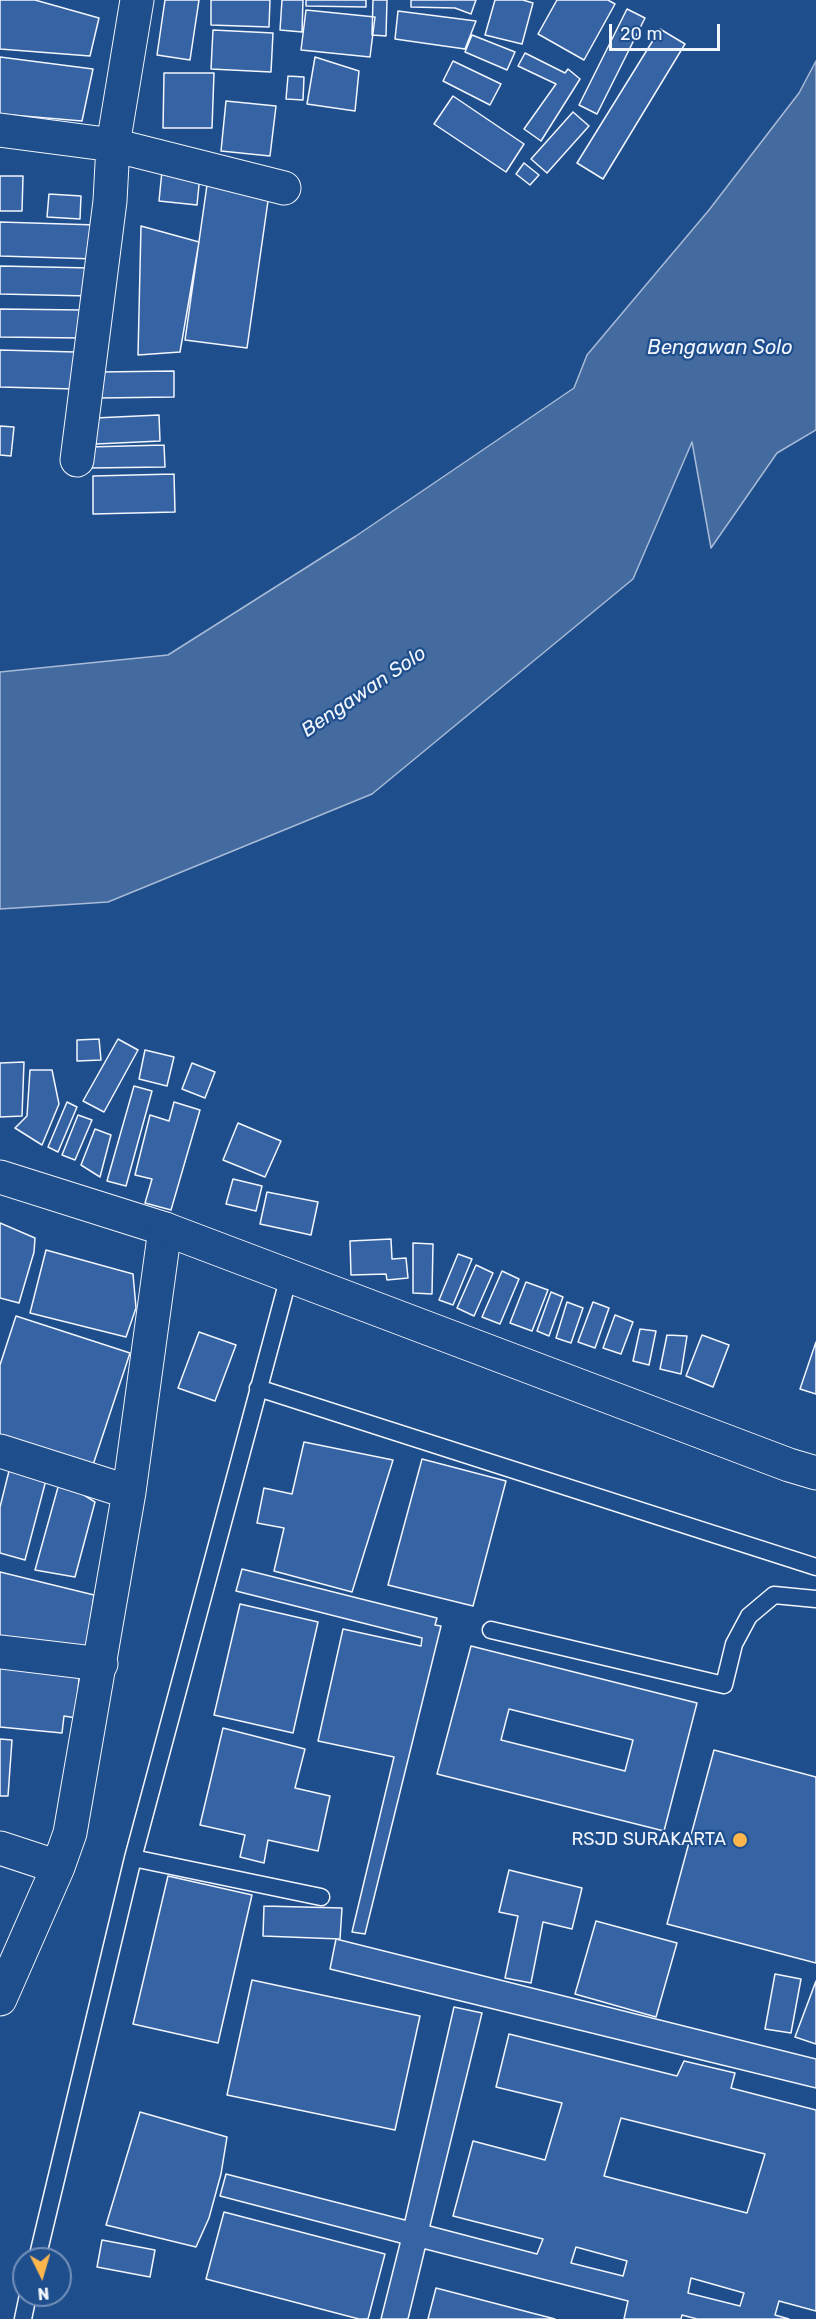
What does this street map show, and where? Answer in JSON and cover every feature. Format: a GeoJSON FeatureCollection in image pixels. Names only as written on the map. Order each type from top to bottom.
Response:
{"type":"FeatureCollection","features":[{"type":"Feature","properties":{"kind":"street"},"geometry":{"type":"LineString","coordinates":[[77,460],[110,201],[113,146],[137,0]]}},
{"type":"Feature","properties":{"kind":"street"},"geometry":{"type":"LineString","coordinates":[[0,130],[113,146],[284,188]]}},
{"type":"Feature","properties":{"kind":"street"},"geometry":{"type":"LineString","coordinates":[[0,1177],[165,1229],[789,1465],[816,1473]]}},
{"type":"Feature","properties":{"kind":"street"},"geometry":{"type":"LineString","coordinates":[[0,1999],[58,1867],[70,1833],[129,1492],[165,1229]]}},
{"type":"Feature","properties":{"kind":"street"},"geometry":{"type":"LineString","coordinates":[[0,1451],[129,1492]]}},
{"type":"Feature","properties":{"kind":"street"},"geometry":{"type":"LineString","coordinates":[[0,1652],[101,1664]]}},
{"type":"Feature","properties":{"kind":"street"},"geometry":{"type":"LineString","coordinates":[[0,1848],[58,1867]]}},
{"type":"Feature","properties":{"kind":"lane"},"geometry":{"type":"LineString","coordinates":[[40,2247],[133,1858],[289,1276]]}},
{"type":"Feature","properties":{"kind":"lane"},"geometry":{"type":"LineString","coordinates":[[258,1388],[816,1567]]}},
{"type":"Feature","properties":{"kind":"lane"},"geometry":{"type":"LineString","coordinates":[[491,1630],[724,1685],[734,1644],[748,1616],[774,1595],[816,1599]]}},
{"type":"Feature","properties":{"kind":"lane"},"geometry":{"type":"LineString","coordinates":[[133,1858],[321,1897]]}},
{"type":"Feature","properties":{"kind":"water","name":"Bengawan Solo"},"geometry":{"type":"Polygon","coordinates":[[[816,61],[816,430],[777,453],[711,548],[692,442],[633,579],[372,794],[108,902],[0,909],[0,672],[168,655],[356,536],[574,388],[587,355],[709,210],[799,93],[816,61]]]}},
{"type":"Feature","properties":{"kind":"building"},"geometry":{"type":"Polygon","coordinates":[[[0,0],[35,0],[99,18],[90,56],[0,49],[0,0]]]}},
{"type":"Feature","properties":{"kind":"building"},"geometry":{"type":"Polygon","coordinates":[[[165,0],[199,0],[190,60],[157,55],[165,0]]]}},
{"type":"Feature","properties":{"kind":"building"},"geometry":{"type":"Polygon","coordinates":[[[211,0],[270,0],[269,27],[211,25],[211,0]]]}},
{"type":"Feature","properties":{"kind":"building"},"geometry":{"type":"Polygon","coordinates":[[[282,0],[303,0],[302,32],[280,30],[282,0]]]}},
{"type":"Feature","properties":{"kind":"building"},"geometry":{"type":"Polygon","coordinates":[[[306,0],[366,0],[366,7],[306,6],[306,0]]]}},
{"type":"Feature","properties":{"kind":"building"},"geometry":{"type":"Polygon","coordinates":[[[373,0],[387,0],[386,36],[372,35],[373,0]]]}},
{"type":"Feature","properties":{"kind":"building"},"geometry":{"type":"Polygon","coordinates":[[[411,0],[476,0],[471,14],[455,8],[411,7],[411,0]]]}},
{"type":"Feature","properties":{"kind":"building"},"geometry":{"type":"Polygon","coordinates":[[[495,0],[523,0],[533,3],[522,44],[485,35],[495,0]]]}},
{"type":"Feature","properties":{"kind":"building"},"geometry":{"type":"Polygon","coordinates":[[[557,0],[608,0],[615,4],[584,60],[538,34],[557,0]]]}},
{"type":"Feature","properties":{"kind":"building"},"geometry":{"type":"Polygon","coordinates":[[[627,9],[645,18],[597,114],[579,105],[627,9]]]}},
{"type":"Feature","properties":{"kind":"building"},"geometry":{"type":"Polygon","coordinates":[[[306,10],[375,17],[370,57],[301,50],[306,10]]]}},
{"type":"Feature","properties":{"kind":"building"},"geometry":{"type":"Polygon","coordinates":[[[398,11],[476,21],[465,49],[395,39],[398,11]]]}},
{"type":"Feature","properties":{"kind":"building"},"geometry":{"type":"Polygon","coordinates":[[[660,29],[685,44],[603,179],[577,163],[660,29]]]}},
{"type":"Feature","properties":{"kind":"building"},"geometry":{"type":"Polygon","coordinates":[[[213,30],[273,33],[271,72],[211,69],[213,30]]]}},
{"type":"Feature","properties":{"kind":"building"},"geometry":{"type":"Polygon","coordinates":[[[472,35],[515,52],[507,70],[465,52],[472,35]]]}},
{"type":"Feature","properties":{"kind":"building"},"geometry":{"type":"Polygon","coordinates":[[[525,53],[565,73],[568,69],[580,79],[541,141],[524,129],[556,84],[518,66],[525,53]]]}},
{"type":"Feature","properties":{"kind":"building"},"geometry":{"type":"Polygon","coordinates":[[[0,57],[93,69],[82,121],[0,114],[0,57]]]}},
{"type":"Feature","properties":{"kind":"building"},"geometry":{"type":"Polygon","coordinates":[[[315,57],[359,71],[355,111],[307,104],[315,57]]]}},
{"type":"Feature","properties":{"kind":"building"},"geometry":{"type":"Polygon","coordinates":[[[453,61],[501,84],[490,105],[443,81],[453,61]]]}},
{"type":"Feature","properties":{"kind":"building"},"geometry":{"type":"Polygon","coordinates":[[[164,73],[214,73],[212,128],[163,128],[164,73]]]}},
{"type":"Feature","properties":{"kind":"building"},"geometry":{"type":"Polygon","coordinates":[[[288,76],[304,77],[303,100],[286,99],[288,76]]]}},
{"type":"Feature","properties":{"kind":"building"},"geometry":{"type":"Polygon","coordinates":[[[453,96],[524,144],[506,172],[434,124],[453,96]]]}},
{"type":"Feature","properties":{"kind":"building"},"geometry":{"type":"Polygon","coordinates":[[[226,101],[276,106],[270,156],[221,151],[226,101]]]}},
{"type":"Feature","properties":{"kind":"building"},"geometry":{"type":"Polygon","coordinates":[[[573,112],[589,126],[547,173],[531,159],[573,112]]]}},
{"type":"Feature","properties":{"kind":"building"},"geometry":{"type":"Polygon","coordinates":[[[524,163],[539,175],[530,185],[516,174],[524,163]]]}},
{"type":"Feature","properties":{"kind":"building"},"geometry":{"type":"Polygon","coordinates":[[[162,171],[200,175],[197,205],[159,201],[162,171]]]}},
{"type":"Feature","properties":{"kind":"building"},"geometry":{"type":"Polygon","coordinates":[[[0,176],[23,176],[22,211],[0,211],[0,176]]]}},
{"type":"Feature","properties":{"kind":"building"},"geometry":{"type":"Polygon","coordinates":[[[208,178],[270,187],[247,348],[185,340],[208,178]]]}},
{"type":"Feature","properties":{"kind":"building"},"geometry":{"type":"Polygon","coordinates":[[[49,194],[81,196],[80,219],[47,217],[49,194]]]}},
{"type":"Feature","properties":{"kind":"building"},"geometry":{"type":"Polygon","coordinates":[[[0,222],[97,225],[96,259],[0,256],[0,222]]]}},
{"type":"Feature","properties":{"kind":"building"},"geometry":{"type":"Polygon","coordinates":[[[141,226],[199,242],[180,352],[138,355],[141,226]]]}},
{"type":"Feature","properties":{"kind":"building"},"geometry":{"type":"Polygon","coordinates":[[[0,266],[91,268],[90,296],[0,294],[0,266]]]}},
{"type":"Feature","properties":{"kind":"building"},"geometry":{"type":"Polygon","coordinates":[[[0,309],[83,310],[82,338],[0,337],[0,309]]]}},
{"type":"Feature","properties":{"kind":"building"},"geometry":{"type":"Polygon","coordinates":[[[0,350],[75,352],[74,389],[0,387],[0,350]]]}},
{"type":"Feature","properties":{"kind":"building"},"geometry":{"type":"Polygon","coordinates":[[[174,371],[174,397],[99,398],[99,372],[174,371]]]}},
{"type":"Feature","properties":{"kind":"building"},"geometry":{"type":"Polygon","coordinates":[[[159,415],[160,441],[96,444],[95,418],[159,415]]]}},
{"type":"Feature","properties":{"kind":"building"},"geometry":{"type":"Polygon","coordinates":[[[0,426],[14,427],[11,456],[0,455],[0,426]]]}},
{"type":"Feature","properties":{"kind":"building"},"geometry":{"type":"Polygon","coordinates":[[[164,445],[165,467],[89,468],[88,447],[164,445]]]}},
{"type":"Feature","properties":{"kind":"building"},"geometry":{"type":"Polygon","coordinates":[[[174,474],[175,512],[93,514],[93,476],[174,474]]]}},
{"type":"Feature","properties":{"kind":"building"},"geometry":{"type":"Polygon","coordinates":[[[99,1039],[101,1060],[77,1061],[77,1040],[99,1039]]]}},
{"type":"Feature","properties":{"kind":"building"},"geometry":{"type":"Polygon","coordinates":[[[118,1039],[138,1050],[104,1112],[83,1101],[118,1039]]]}},
{"type":"Feature","properties":{"kind":"building"},"geometry":{"type":"Polygon","coordinates":[[[145,1050],[174,1057],[167,1086],[139,1079],[145,1050]]]}},
{"type":"Feature","properties":{"kind":"building"},"geometry":{"type":"Polygon","coordinates":[[[24,1062],[22,1116],[0,1117],[0,1063],[24,1062]]]}},
{"type":"Feature","properties":{"kind":"building"},"geometry":{"type":"Polygon","coordinates":[[[192,1063],[215,1072],[205,1098],[182,1089],[192,1063]]]}},
{"type":"Feature","properties":{"kind":"building"},"geometry":{"type":"Polygon","coordinates":[[[30,1070],[52,1070],[59,1104],[42,1145],[15,1128],[27,1116],[30,1070]]]}},
{"type":"Feature","properties":{"kind":"building"},"geometry":{"type":"Polygon","coordinates":[[[134,1086],[152,1091],[126,1186],[107,1181],[134,1086]]]}},
{"type":"Feature","properties":{"kind":"building"},"geometry":{"type":"Polygon","coordinates":[[[67,1102],[77,1107],[58,1152],[48,1147],[67,1102]]]}},
{"type":"Feature","properties":{"kind":"building"},"geometry":{"type":"Polygon","coordinates":[[[174,1102],[200,1110],[171,1210],[145,1203],[152,1179],[135,1175],[150,1115],[169,1121],[174,1102]]]}},
{"type":"Feature","properties":{"kind":"building"},"geometry":{"type":"Polygon","coordinates":[[[78,1115],[92,1120],[75,1160],[62,1155],[78,1115]]]}},
{"type":"Feature","properties":{"kind":"building"},"geometry":{"type":"Polygon","coordinates":[[[238,1123],[281,1141],[265,1177],[223,1160],[238,1123]]]}},
{"type":"Feature","properties":{"kind":"building"},"geometry":{"type":"Polygon","coordinates":[[[95,1129],[111,1135],[100,1177],[81,1165],[95,1129]]]}},
{"type":"Feature","properties":{"kind":"building"},"geometry":{"type":"Polygon","coordinates":[[[233,1179],[262,1186],[256,1211],[226,1204],[233,1179]]]}},
{"type":"Feature","properties":{"kind":"building"},"geometry":{"type":"Polygon","coordinates":[[[267,1192],[318,1202],[311,1235],[260,1224],[267,1192]]]}},
{"type":"Feature","properties":{"kind":"building"},"geometry":{"type":"Polygon","coordinates":[[[0,1223],[35,1238],[34,1252],[19,1303],[0,1298],[0,1223]]]}},
{"type":"Feature","properties":{"kind":"building"},"geometry":{"type":"Polygon","coordinates":[[[391,1239],[392,1259],[406,1258],[408,1278],[387,1280],[386,1274],[351,1275],[350,1241],[391,1239]]]}},
{"type":"Feature","properties":{"kind":"building"},"geometry":{"type":"Polygon","coordinates":[[[413,1243],[433,1244],[432,1294],[413,1293],[413,1243]]]}},
{"type":"Feature","properties":{"kind":"building"},"geometry":{"type":"Polygon","coordinates":[[[46,1250],[133,1274],[136,1308],[126,1337],[30,1313],[46,1250]]]}},
{"type":"Feature","properties":{"kind":"building"},"geometry":{"type":"Polygon","coordinates":[[[458,1254],[472,1259],[453,1305],[439,1300],[458,1254]]]}},
{"type":"Feature","properties":{"kind":"building"},"geometry":{"type":"Polygon","coordinates":[[[476,1265],[493,1273],[474,1316],[457,1308],[476,1265]]]}},
{"type":"Feature","properties":{"kind":"building"},"geometry":{"type":"Polygon","coordinates":[[[502,1271],[519,1279],[500,1324],[482,1317],[502,1271]]]}},
{"type":"Feature","properties":{"kind":"building"},"geometry":{"type":"Polygon","coordinates":[[[526,1282],[548,1290],[532,1331],[510,1323],[526,1282]]]}},
{"type":"Feature","properties":{"kind":"building"},"geometry":{"type":"Polygon","coordinates":[[[551,1292],[563,1297],[549,1336],[537,1331],[551,1292]]]}},
{"type":"Feature","properties":{"kind":"building"},"geometry":{"type":"Polygon","coordinates":[[[567,1302],[583,1308],[571,1343],[556,1338],[567,1302]]]}},
{"type":"Feature","properties":{"kind":"building"},"geometry":{"type":"Polygon","coordinates":[[[593,1302],[609,1308],[595,1348],[578,1342],[593,1302]]]}},
{"type":"Feature","properties":{"kind":"building"},"geometry":{"type":"Polygon","coordinates":[[[615,1315],[633,1322],[621,1354],[603,1348],[615,1315]]]}},
{"type":"Feature","properties":{"kind":"building"},"geometry":{"type":"Polygon","coordinates":[[[16,1316],[130,1353],[92,1468],[0,1437],[0,1365],[16,1316]]]}},
{"type":"Feature","properties":{"kind":"building"},"geometry":{"type":"Polygon","coordinates":[[[640,1329],[656,1331],[649,1365],[633,1361],[640,1329]]]}},
{"type":"Feature","properties":{"kind":"building"},"geometry":{"type":"Polygon","coordinates":[[[199,1332],[236,1345],[215,1401],[178,1388],[199,1332]]]}},
{"type":"Feature","properties":{"kind":"building"},"geometry":{"type":"Polygon","coordinates":[[[667,1335],[687,1336],[681,1374],[660,1369],[667,1335]]]}},
{"type":"Feature","properties":{"kind":"building"},"geometry":{"type":"Polygon","coordinates":[[[702,1335],[729,1345],[713,1387],[686,1376],[702,1335]]]}},
{"type":"Feature","properties":{"kind":"building"},"geometry":{"type":"Polygon","coordinates":[[[816,1342],[816,1394],[800,1389],[816,1342]]]}},
{"type":"Feature","properties":{"kind":"building"},"geometry":{"type":"Polygon","coordinates":[[[304,1442],[393,1460],[352,1592],[274,1571],[284,1528],[257,1523],[264,1488],[292,1494],[304,1442]]]}},
{"type":"Feature","properties":{"kind":"building"},"geometry":{"type":"Polygon","coordinates":[[[422,1459],[506,1481],[473,1606],[388,1585],[422,1459]]]}},
{"type":"Feature","properties":{"kind":"building"},"geometry":{"type":"Polygon","coordinates":[[[9,1471],[46,1480],[25,1560],[0,1553],[0,1507],[9,1471]]]}},
{"type":"Feature","properties":{"kind":"building"},"geometry":{"type":"Polygon","coordinates":[[[60,1480],[95,1502],[75,1577],[35,1570],[60,1480]]]}},
{"type":"Feature","properties":{"kind":"building"},"geometry":{"type":"Polygon","coordinates":[[[242,1569],[437,1618],[435,1625],[441,1626],[365,1934],[352,1932],[394,1757],[318,1741],[343,1629],[421,1646],[422,1638],[236,1591],[242,1569]]]}},
{"type":"Feature","properties":{"kind":"building"},"geometry":{"type":"Polygon","coordinates":[[[0,1572],[94,1595],[87,1646],[0,1639],[0,1572]]]}},
{"type":"Feature","properties":{"kind":"building"},"geometry":{"type":"Polygon","coordinates":[[[240,1604],[318,1622],[293,1733],[214,1715],[240,1604]]]}},
{"type":"Feature","properties":{"kind":"building"},"geometry":{"type":"Polygon","coordinates":[[[471,1646],[697,1703],[664,1831],[437,1774],[471,1646]],[[509,1709],[501,1740],[625,1771],[633,1740],[509,1709]]]}},
{"type":"Feature","properties":{"kind":"building"},"geometry":{"type":"Polygon","coordinates":[[[0,1658],[79,1678],[76,1718],[64,1716],[62,1733],[0,1727],[0,1658]]]}},
{"type":"Feature","properties":{"kind":"building"},"geometry":{"type":"Polygon","coordinates":[[[223,1728],[305,1749],[295,1788],[330,1796],[318,1851],[268,1840],[264,1863],[240,1857],[245,1835],[200,1825],[223,1728]]]}},
{"type":"Feature","properties":{"kind":"building"},"geometry":{"type":"Polygon","coordinates":[[[0,1739],[12,1740],[8,1796],[0,1796],[0,1739]]]}},
{"type":"Feature","properties":{"kind":"building","name":"RSJD SURAKARTA"},"geometry":{"type":"Polygon","coordinates":[[[714,1750],[816,1777],[816,1963],[667,1924],[714,1750]]]}},
{"type":"Feature","properties":{"kind":"building"},"geometry":{"type":"Polygon","coordinates":[[[509,1870],[582,1888],[572,1929],[543,1922],[531,1983],[505,1978],[518,1916],[499,1912],[509,1870]]]}},
{"type":"Feature","properties":{"kind":"building"},"geometry":{"type":"Polygon","coordinates":[[[168,1876],[252,1895],[218,2043],[133,2024],[168,1876]]]}},
{"type":"Feature","properties":{"kind":"building"},"geometry":{"type":"Polygon","coordinates":[[[264,1906],[342,1908],[340,1939],[263,1936],[264,1906]]]}},
{"type":"Feature","properties":{"kind":"building"},"geometry":{"type":"Polygon","coordinates":[[[596,1921],[677,1943],[656,2017],[575,1994],[596,1921]]]}},
{"type":"Feature","properties":{"kind":"building"},"geometry":{"type":"Polygon","coordinates":[[[336,1939],[816,2059],[816,2088],[330,1969],[336,1939]]]}},
{"type":"Feature","properties":{"kind":"building"},"geometry":{"type":"Polygon","coordinates":[[[775,1974],[801,1979],[791,2033],[765,2029],[775,1974]]]}},
{"type":"Feature","properties":{"kind":"building"},"geometry":{"type":"Polygon","coordinates":[[[252,1980],[420,2016],[395,2130],[227,2095],[252,1980]]]}},
{"type":"Feature","properties":{"kind":"building"},"geometry":{"type":"Polygon","coordinates":[[[816,1981],[816,2044],[795,2037],[816,1981]]]}},
{"type":"Feature","properties":{"kind":"building"},"geometry":{"type":"Polygon","coordinates":[[[454,2007],[482,2013],[430,2226],[537,2254],[543,2239],[453,2216],[473,2141],[545,2160],[562,2103],[496,2087],[509,2034],[677,2076],[684,2061],[735,2073],[731,2088],[816,2110],[816,2311],[779,2301],[775,2315],[789,2319],[697,2319],[682,2315],[681,2319],[624,2319],[628,2301],[425,2249],[408,2319],[381,2319],[400,2243],[220,2196],[226,2174],[405,2220],[454,2007]],[[621,2118],[604,2176],[747,2213],[765,2154],[621,2118]],[[576,2247],[571,2263],[623,2276],[627,2261],[576,2247]],[[691,2278],[688,2293],[740,2306],[744,2293],[691,2278]]]}},
{"type":"Feature","properties":{"kind":"building"},"geometry":{"type":"Polygon","coordinates":[[[140,2112],[227,2137],[221,2174],[209,2218],[196,2247],[106,2225],[140,2112]]]}},
{"type":"Feature","properties":{"kind":"building"},"geometry":{"type":"Polygon","coordinates":[[[224,2212],[385,2254],[368,2319],[359,2319],[206,2279],[224,2212]]]}},
{"type":"Feature","properties":{"kind":"building"},"geometry":{"type":"Polygon","coordinates":[[[102,2240],[155,2250],[150,2277],[97,2267],[102,2240]]]}},
{"type":"Feature","properties":{"kind":"building"},"geometry":{"type":"Polygon","coordinates":[[[436,2288],[555,2319],[428,2319],[436,2288]]]}},
{"type":"Feature","properties":{"kind":"place","name":"RSJD SURAKARTA"},"geometry":{"type":"Point","coordinates":[740,1840]}}]}
